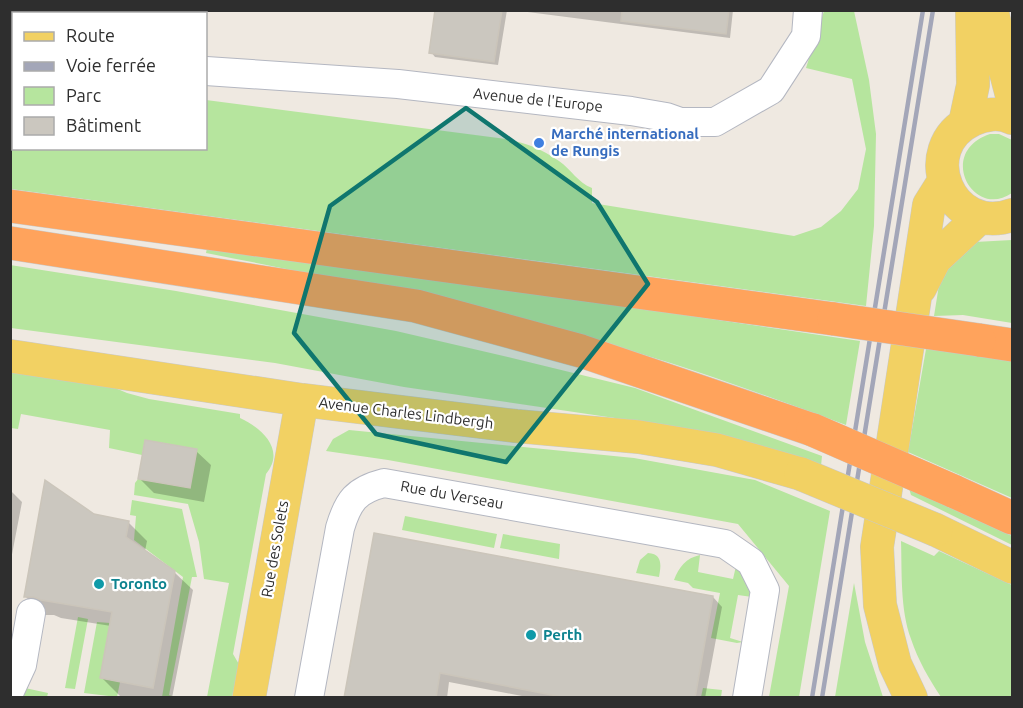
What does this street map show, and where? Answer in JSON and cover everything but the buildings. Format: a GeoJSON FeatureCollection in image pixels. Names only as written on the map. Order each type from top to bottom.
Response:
{"type":"FeatureCollection","features":[{"type":"Feature","properties":{"kind":"highway"},"geometry":{"type":"LineString","coordinates":[[10,206],[1012,345]]}},
{"type":"Feature","properties":{"kind":"highway"},"geometry":{"type":"LineString","coordinates":[[10,243],[416,306],[581,351],[813,430],[1012,518]]}},
{"type":"Feature","properties":{"kind":"main road"},"geometry":{"type":"LineString","coordinates":[[965,123],[973,85],[972,10]]}},
{"type":"Feature","properties":{"kind":"main road"},"geometry":{"type":"LineString","coordinates":[[993,10],[1012,96]]}},
{"type":"Feature","properties":{"kind":"main road"},"geometry":{"type":"LineString","coordinates":[[1012,118],[993,114],[965,123],[953,134],[945,148],[942,164],[944,180],[951,197],[964,209],[980,217],[995,219],[1012,215]]}},
{"type":"Feature","properties":{"kind":"main road"},"geometry":{"type":"LineString","coordinates":[[911,698],[895,664],[880,605],[878,547],[929,205],[944,180]]}},
{"type":"Feature","properties":{"kind":"main road"},"geometry":{"type":"LineString","coordinates":[[915,297],[935,259],[980,217]]}},
{"type":"Feature","properties":{"kind":"main road","name":"Avenue Charles Lindbergh"},"geometry":{"type":"LineString","coordinates":[[10,356],[302,400],[516,426],[639,436],[717,450],[801,474],[936,530],[1012,567]]}},
{"type":"Feature","properties":{"kind":"main road","name":"Rue des Solets"},"geometry":{"type":"LineString","coordinates":[[249,698],[302,400]]}},
{"type":"Feature","properties":{"kind":"street","name":"Avenue de l'Europe"},"geometry":{"type":"LineString","coordinates":[[207,71],[398,84],[631,111],[666,117],[680,122],[715,122],[771,90],[806,36],[808,10]]}},
{"type":"Feature","properties":{"kind":"street","name":"Rue du Verseau"},"geometry":{"type":"LineString","coordinates":[[309,698],[345,510],[352,501],[372,486],[384,483],[725,544],[751,562],[765,590],[747,698]]}},
{"type":"Feature","properties":{"kind":"street"},"geometry":{"type":"LineString","coordinates":[[10,691],[22,665],[32,613]]}},
{"type":"Feature","properties":{"kind":"highlighted area"},"geometry":{"type":"Polygon","coordinates":[[[466,108],[597,202],[648,284],[506,462],[376,434],[294,333],[330,206],[466,108]]]}},
{"type":"Feature","properties":{"kind":"green space"},"geometry":{"type":"Polygon","coordinates":[[[824,11],[854,11],[869,80],[876,134],[874,226],[866,306],[11,189],[12,138],[12,150],[207,150],[207,100],[506,139],[534,147],[559,161],[583,183],[592,188],[592,203],[794,236],[821,227],[841,211],[858,189],[866,149],[852,79],[806,68],[824,11]]]}},
{"type":"Feature","properties":{"kind":"green space"},"geometry":{"type":"Polygon","coordinates":[[[990,134],[999,134],[1012,140],[1012,193],[998,199],[985,198],[974,191],[966,180],[963,168],[965,155],[974,143],[990,134]]]}},
{"type":"Feature","properties":{"kind":"green space"},"geometry":{"type":"Polygon","coordinates":[[[1012,240],[1012,323],[963,315],[934,316],[939,285],[955,257],[975,242],[1012,240]]]}},
{"type":"Feature","properties":{"kind":"green space"},"geometry":{"type":"Polygon","coordinates":[[[207,248],[860,341],[846,425],[712,377],[609,344],[437,301],[206,253],[207,248]]]}},
{"type":"Feature","properties":{"kind":"green space"},"geometry":{"type":"Polygon","coordinates":[[[10,265],[176,291],[396,331],[635,388],[822,456],[821,466],[696,430],[404,387],[275,363],[11,328],[10,265]]]}},
{"type":"Feature","properties":{"kind":"green space"},"geometry":{"type":"Polygon","coordinates":[[[926,349],[1012,360],[1012,498],[908,452],[926,349]]]}},
{"type":"Feature","properties":{"kind":"green space"},"geometry":{"type":"Polygon","coordinates":[[[11,365],[94,379],[127,393],[149,399],[240,414],[240,418],[256,428],[269,441],[272,448],[272,465],[266,474],[233,654],[240,666],[232,697],[207,697],[229,583],[204,579],[199,542],[188,504],[134,495],[135,483],[138,479],[190,488],[197,449],[145,440],[142,455],[109,448],[110,430],[21,414],[18,429],[11,428],[11,365]]]}},
{"type":"Feature","properties":{"kind":"green space"},"geometry":{"type":"Polygon","coordinates":[[[349,430],[634,458],[755,480],[830,511],[799,697],[769,697],[789,586],[738,524],[388,460],[326,451],[333,439],[349,430]]]}},
{"type":"Feature","properties":{"kind":"green space"},"geometry":{"type":"Polygon","coordinates":[[[908,485],[1012,536],[1012,545],[911,495],[908,485]]]}},
{"type":"Feature","properties":{"kind":"green space"},"geometry":{"type":"Polygon","coordinates":[[[132,500],[182,509],[197,577],[192,577],[169,695],[175,697],[162,697],[183,577],[134,540],[136,516],[130,515],[132,500]]]}},
{"type":"Feature","properties":{"kind":"green space"},"geometry":{"type":"Polygon","coordinates":[[[405,516],[497,534],[494,548],[402,530],[405,516]]]}},
{"type":"Feature","properties":{"kind":"green space"},"geometry":{"type":"Polygon","coordinates":[[[503,534],[560,544],[559,559],[500,548],[503,534]]]}},
{"type":"Feature","properties":{"kind":"green space"},"geometry":{"type":"Polygon","coordinates":[[[901,541],[934,556],[939,551],[1012,585],[1012,697],[941,697],[920,662],[907,628],[902,591],[901,541]]]}},
{"type":"Feature","properties":{"kind":"green space"},"geometry":{"type":"Polygon","coordinates":[[[648,553],[659,558],[659,577],[636,573],[640,560],[648,553]]]}},
{"type":"Feature","properties":{"kind":"green space"},"geometry":{"type":"Polygon","coordinates":[[[700,555],[698,572],[733,579],[736,566],[744,572],[752,597],[738,595],[730,638],[743,642],[711,638],[720,593],[693,588],[688,583],[674,580],[684,564],[700,555]]]}},
{"type":"Feature","properties":{"kind":"green space"},"geometry":{"type":"Polygon","coordinates":[[[854,583],[865,642],[883,697],[835,697],[854,583]]]}},
{"type":"Feature","properties":{"kind":"green space"},"geometry":{"type":"Polygon","coordinates":[[[78,617],[88,619],[75,689],[65,688],[78,617]]]}},
{"type":"Feature","properties":{"kind":"green space"},"geometry":{"type":"Polygon","coordinates":[[[97,622],[110,623],[100,678],[120,682],[117,697],[84,693],[97,622]]]}},
{"type":"Feature","properties":{"kind":"green space"},"geometry":{"type":"Polygon","coordinates":[[[25,688],[48,693],[47,697],[21,698],[25,688]]]}},
{"type":"Feature","properties":{"kind":"green space"},"geometry":{"type":"Polygon","coordinates":[[[703,688],[722,690],[721,697],[701,697],[703,688]]]}},
{"type":"Feature","properties":{"kind":"railway"},"geometry":{"type":"LineString","coordinates":[[812,698],[923,10]]}},
{"type":"Feature","properties":{"kind":"railway"},"geometry":{"type":"LineString","coordinates":[[822,698],[933,10]]}},
{"type":"Feature","properties":{"kind":"place","name":"Marché international de Rungis"},"geometry":{"type":"Point","coordinates":[539,143]}},
{"type":"Feature","properties":{"kind":"place","name":"Toronto"},"geometry":{"type":"Point","coordinates":[99,584]}},
{"type":"Feature","properties":{"kind":"place","name":"Perth"},"geometry":{"type":"Point","coordinates":[531,635]}}]}
